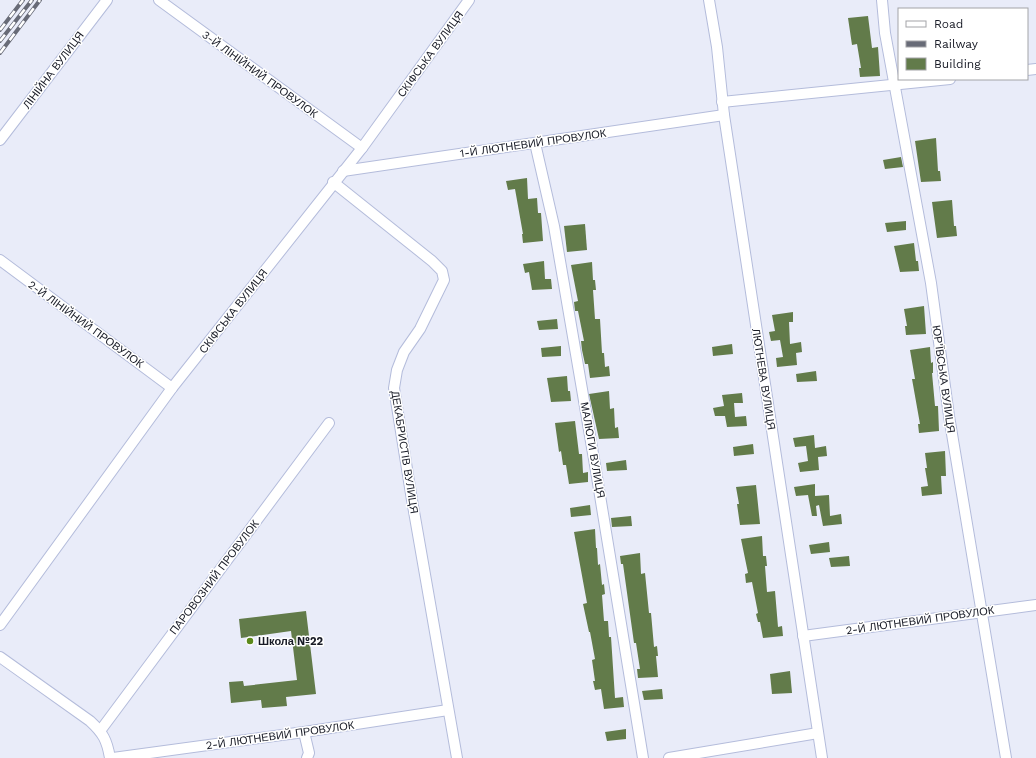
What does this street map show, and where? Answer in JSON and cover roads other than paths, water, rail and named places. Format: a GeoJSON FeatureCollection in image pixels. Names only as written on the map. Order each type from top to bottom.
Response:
{"type":"FeatureCollection","features":[{"type":"Feature","properties":{"kind":"street","name":"ЛІНІЙНА ВУЛИЦЯ"},"geometry":{"type":"LineString","coordinates":[[0,140],[107,0]]}},
{"type":"Feature","properties":{"kind":"street","name":"3-Й ЛІНІЙНИЙ ПРОВУЛОК"},"geometry":{"type":"LineString","coordinates":[[158,0],[362,148]]}},
{"type":"Feature","properties":{"kind":"street","name":"СКІФСЬКА ВУЛИЦЯ"},"geometry":{"type":"LineString","coordinates":[[0,625],[172,388],[333,182],[362,148],[469,0]]}},
{"type":"Feature","properties":{"kind":"street","name":"ЛЮТНЕВА ВУЛИЦЯ"},"geometry":{"type":"LineString","coordinates":[[709,0],[717,47],[722,102],[822,758]]}},
{"type":"Feature","properties":{"kind":"street","name":"ЮР’ЇВСЬКА ВУЛИЦЯ"},"geometry":{"type":"LineString","coordinates":[[882,0],[895,85],[931,283],[949,416],[1006,758]]}},
{"type":"Feature","properties":{"kind":"street"},"geometry":{"type":"LineString","coordinates":[[722,102],[941,80]]}},
{"type":"Feature","properties":{"kind":"street","name":"1-Й ЛЮТНЕВИЙ ПРОВУЛОК"},"geometry":{"type":"LineString","coordinates":[[343,171],[724,115]]}},
{"type":"Feature","properties":{"kind":"street","name":"МАЛЮГИ ВУЛИЦЯ"},"geometry":{"type":"LineString","coordinates":[[534,143],[554,226],[644,758]]}},
{"type":"Feature","properties":{"kind":"street","name":"ДЕКАБРИСТІВ ВУЛИЦЯ"},"geometry":{"type":"LineString","coordinates":[[333,182],[432,261],[442,271],[444,280],[420,329],[404,352],[397,370],[394,388],[457,758]]}},
{"type":"Feature","properties":{"kind":"street","name":"2-Й ЛІНІЙНИЙ ПРОВУЛОК"},"geometry":{"type":"LineString","coordinates":[[0,260],[172,388]]}},
{"type":"Feature","properties":{"kind":"street","name":"ПАРОВОЗНИЙ ПРОВУЛОК"},"geometry":{"type":"LineString","coordinates":[[100,731],[329,423]]}},
{"type":"Feature","properties":{"kind":"street","name":"2-Й ЛЮТНЕВИЙ ПРОВУЛОК"},"geometry":{"type":"LineString","coordinates":[[803,636],[1036,604]]}},
{"type":"Feature","properties":{"kind":"street"},"geometry":{"type":"LineString","coordinates":[[0,657],[90,721],[100,731],[105,739],[112,758]]}},
{"type":"Feature","properties":{"kind":"street","name":"2-Й ЛЮТНЕВИЙ ПРОВУЛОК"},"geometry":{"type":"LineString","coordinates":[[112,758],[304,732],[448,710]]}},
{"type":"Feature","properties":{"kind":"street"},"geometry":{"type":"LineString","coordinates":[[304,732],[309,753],[307,758]]}},
{"type":"Feature","properties":{"kind":"street"},"geometry":{"type":"LineString","coordinates":[[669,758],[818,733]]}},
{"type":"Feature","properties":{"kind":"railway"},"geometry":{"type":"LineString","coordinates":[[0,30],[23,0]]}},
{"type":"Feature","properties":{"kind":"railway"},"geometry":{"type":"LineString","coordinates":[[0,41],[32,0]]}},
{"type":"Feature","properties":{"kind":"railway"},"geometry":{"type":"LineString","coordinates":[[0,53],[40,0]]}},
{"type":"Feature","properties":{"kind":"place","name":"Школа №22"},"geometry":{"type":"Point","coordinates":[250,641]}}]}
